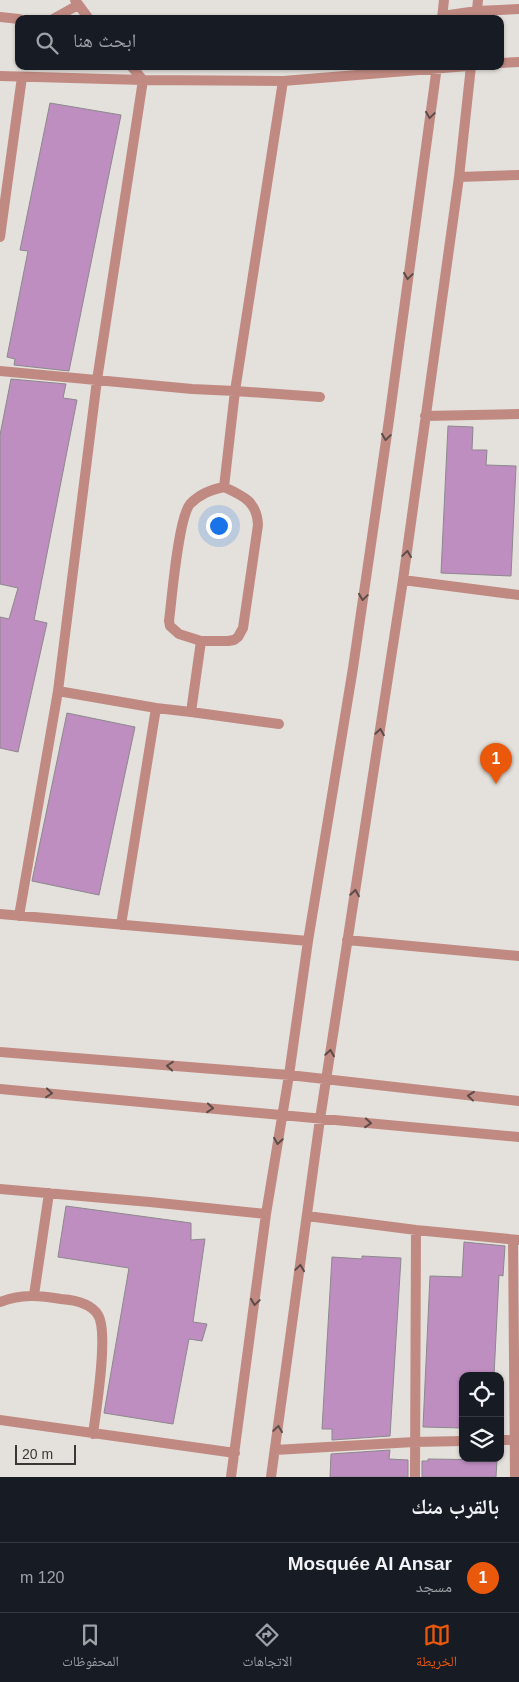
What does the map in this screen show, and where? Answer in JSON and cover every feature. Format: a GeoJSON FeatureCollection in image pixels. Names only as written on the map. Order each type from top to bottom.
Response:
{"type":"FeatureCollection","features":[{"type":"Feature","properties":{"kind":"street"},"geometry":{"type":"LineString","coordinates":[[442,15],[444,0]]}},
{"type":"Feature","properties":{"kind":"street"},"geometry":{"type":"LineString","coordinates":[[478,0],[477,15],[519,9]]}},
{"type":"Feature","properties":{"kind":"street"},"geometry":{"type":"LineString","coordinates":[[58,15],[76,2],[86,15]]}},
{"type":"Feature","properties":{"kind":"street"},"geometry":{"type":"LineString","coordinates":[[0,17],[15,19]]}},
{"type":"Feature","properties":{"kind":"street"},"geometry":{"type":"LineString","coordinates":[[504,63],[519,62]]}},
{"type":"Feature","properties":{"kind":"street"},"geometry":{"type":"LineString","coordinates":[[19,916],[58,691],[97,380],[143,80],[134,70]]}},
{"type":"Feature","properties":{"kind":"street"},"geometry":{"type":"LineString","coordinates":[[0,76],[283,82],[414,70]]}},
{"type":"Feature","properties":{"kind":"street"},"geometry":{"type":"LineString","coordinates":[[232,1477],[266,1214],[353,668],[436,70]]}},
{"type":"Feature","properties":{"kind":"street"},"geometry":{"type":"LineString","coordinates":[[271,1477],[320,1119],[403,580],[460,177],[469,70]]}},
{"type":"Feature","properties":{"kind":"street"},"geometry":{"type":"LineString","coordinates":[[0,238],[22,77]]}},
{"type":"Feature","properties":{"kind":"street"},"geometry":{"type":"LineString","coordinates":[[224,487],[235,390],[283,82]]}},
{"type":"Feature","properties":{"kind":"street"},"geometry":{"type":"LineString","coordinates":[[460,177],[519,174]]}},
{"type":"Feature","properties":{"kind":"street"},"geometry":{"type":"LineString","coordinates":[[0,371],[192,389],[235,390],[320,397]]}},
{"type":"Feature","properties":{"kind":"street"},"geometry":{"type":"LineString","coordinates":[[426,416],[519,414]]}},
{"type":"Feature","properties":{"kind":"street"},"geometry":{"type":"LineString","coordinates":[[224,487],[246,500],[254,507],[257,513],[258,525],[248,596],[242,628],[234,640],[201,640],[179,634],[170,626],[169,621],[182,526],[189,506],[202,494],[224,487]]}},
{"type":"Feature","properties":{"kind":"street"},"geometry":{"type":"LineString","coordinates":[[403,580],[519,595]]}},
{"type":"Feature","properties":{"kind":"street"},"geometry":{"type":"LineString","coordinates":[[191,712],[201,640]]}},
{"type":"Feature","properties":{"kind":"street"},"geometry":{"type":"LineString","coordinates":[[58,691],[156,708],[279,724]]}},
{"type":"Feature","properties":{"kind":"street"},"geometry":{"type":"LineString","coordinates":[[121,924],[156,708]]}},
{"type":"Feature","properties":{"kind":"street"},"geometry":{"type":"LineString","coordinates":[[0,914],[308,941]]}},
{"type":"Feature","properties":{"kind":"street"},"geometry":{"type":"LineString","coordinates":[[347,940],[519,956]]}},
{"type":"Feature","properties":{"kind":"street"},"geometry":{"type":"LineString","coordinates":[[0,1052],[289,1076],[519,1101]]}},
{"type":"Feature","properties":{"kind":"street"},"geometry":{"type":"LineString","coordinates":[[0,1089],[519,1137]]}},
{"type":"Feature","properties":{"kind":"street"},"geometry":{"type":"LineString","coordinates":[[0,1189],[266,1214]]}},
{"type":"Feature","properties":{"kind":"street"},"geometry":{"type":"LineString","coordinates":[[34,1295],[49,1194]]}},
{"type":"Feature","properties":{"kind":"street"},"geometry":{"type":"LineString","coordinates":[[307,1216],[516,1240],[515,1477]]}},
{"type":"Feature","properties":{"kind":"street"},"geometry":{"type":"LineString","coordinates":[[415,1477],[416,1230]]}},
{"type":"Feature","properties":{"kind":"street"},"geometry":{"type":"LineString","coordinates":[[0,1302],[34,1295],[78,1301],[94,1310],[99,1316],[103,1343],[93,1434]]}},
{"type":"Feature","properties":{"kind":"street"},"geometry":{"type":"LineString","coordinates":[[0,1420],[235,1453]]}},
{"type":"Feature","properties":{"kind":"street"},"geometry":{"type":"LineString","coordinates":[[275,1450],[459,1441]]}},
{"type":"Feature","properties":{"kind":"building"},"geometry":{"type":"Polygon","coordinates":[[[50,103],[121,115],[69,371],[14,365],[15,359],[7,357],[28,251],[20,250],[50,103]]]}},
{"type":"Feature","properties":{"kind":"building"},"geometry":{"type":"Polygon","coordinates":[[[11,379],[66,384],[63,398],[77,400],[34,620],[47,623],[18,752],[0,748],[0,617],[9,619],[18,588],[0,584],[0,435],[11,379]]]}},
{"type":"Feature","properties":{"kind":"building"},"geometry":{"type":"Polygon","coordinates":[[[448,426],[473,427],[472,450],[487,450],[486,465],[516,466],[511,576],[441,573],[448,426]]]}},
{"type":"Feature","properties":{"kind":"building"},"geometry":{"type":"Polygon","coordinates":[[[67,713],[135,727],[99,895],[32,881],[67,713]]]}},
{"type":"Feature","properties":{"kind":"building"},"geometry":{"type":"Polygon","coordinates":[[[66,1206],[191,1223],[191,1240],[205,1239],[193,1322],[207,1324],[202,1341],[189,1339],[173,1424],[104,1413],[129,1268],[58,1257],[66,1206]]]}},
{"type":"Feature","properties":{"kind":"building"},"geometry":{"type":"Polygon","coordinates":[[[464,1242],[505,1246],[503,1276],[499,1275],[494,1372],[459,1372],[459,1428],[423,1427],[430,1276],[462,1277],[464,1242]]]}},
{"type":"Feature","properties":{"kind":"building"},"geometry":{"type":"Polygon","coordinates":[[[362,1256],[401,1258],[390,1436],[332,1440],[332,1429],[322,1429],[332,1257],[362,1259],[362,1256]]]}},
{"type":"Feature","properties":{"kind":"building"},"geometry":{"type":"Polygon","coordinates":[[[390,1450],[389,1459],[408,1460],[408,1477],[330,1477],[331,1454],[390,1450]]]}},
{"type":"Feature","properties":{"kind":"building"},"geometry":{"type":"Polygon","coordinates":[[[428,1459],[459,1459],[459,1462],[497,1462],[496,1477],[422,1477],[422,1461],[428,1461],[428,1459]]]}},
{"type":"Feature","properties":{"kind":"place","name":"Mosquée Al Ansar"},"geometry":{"type":"Point","coordinates":[496,784]}}]}
